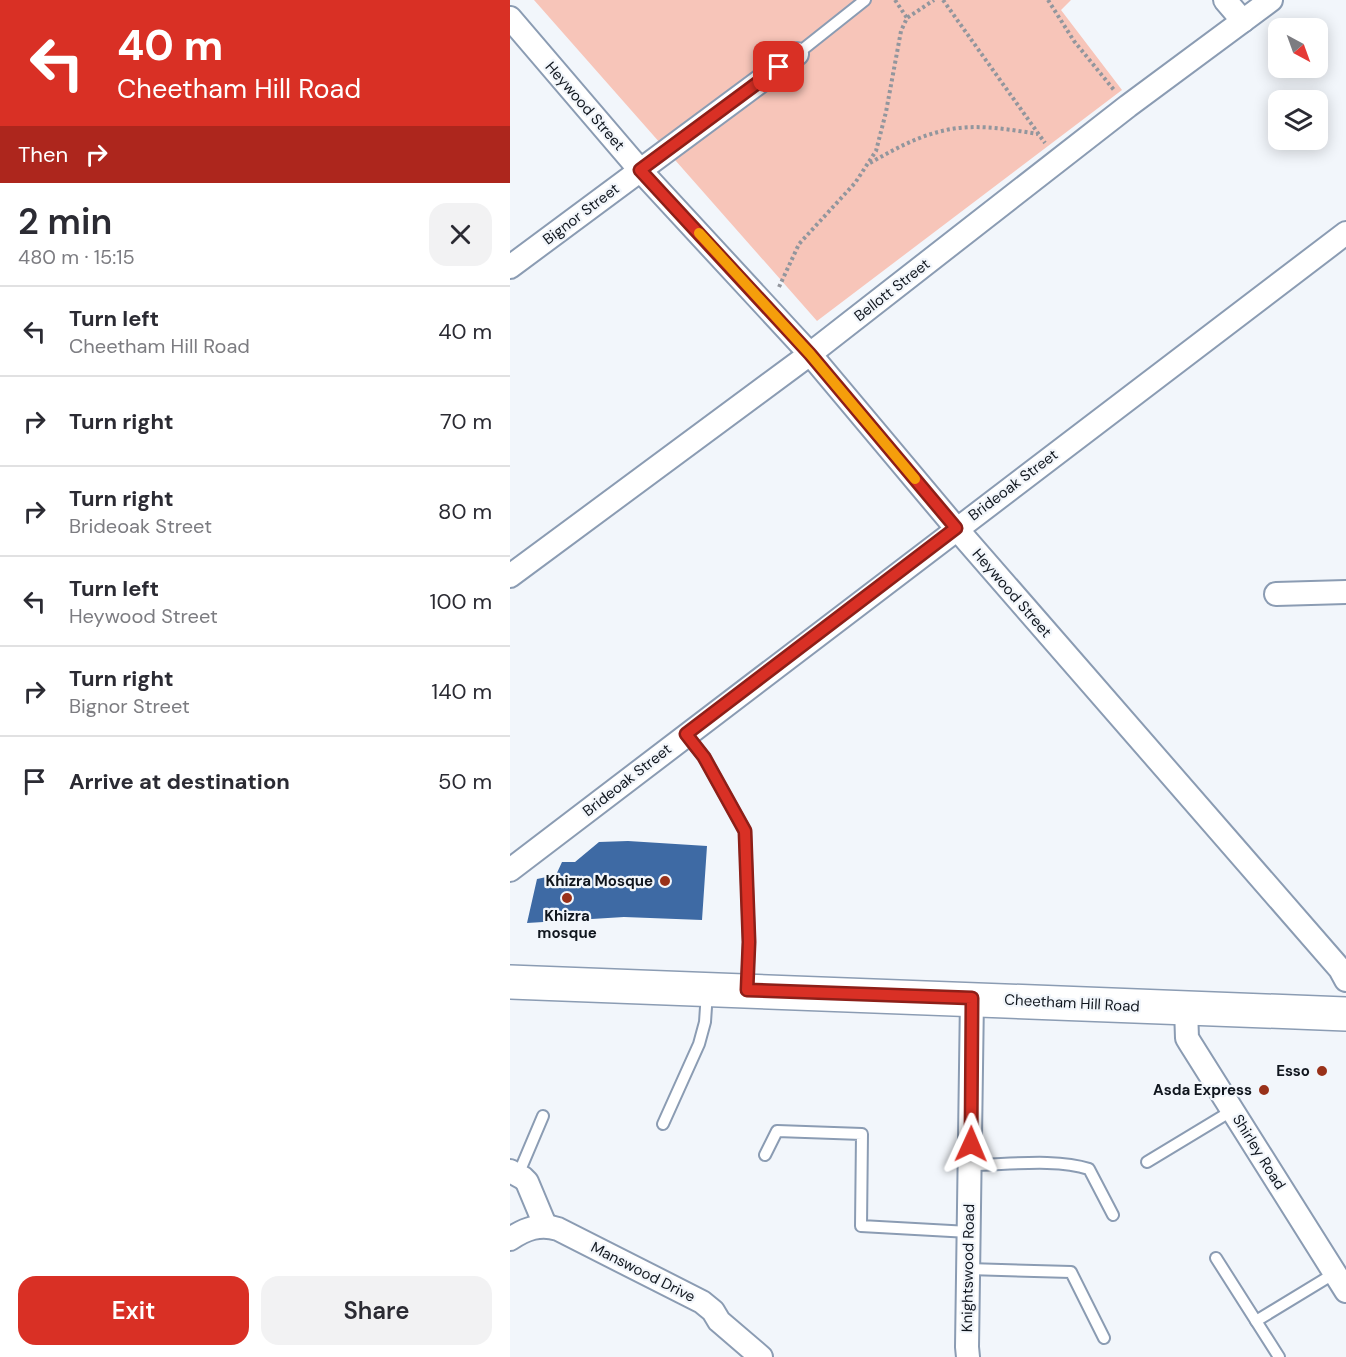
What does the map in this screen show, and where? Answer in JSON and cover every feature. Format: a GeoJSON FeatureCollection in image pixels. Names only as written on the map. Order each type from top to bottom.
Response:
{"type":"FeatureCollection","features":[{"type":"Feature","properties":{"kind":"highway","name":"Cheetham Hill Road"},"geometry":{"type":"LineString","coordinates":[[510,982],[1346,1014]]}},
{"type":"Feature","properties":{"kind":"street"},"geometry":{"type":"LineString","coordinates":[[1225,0],[1243,21]]}},
{"type":"Feature","properties":{"kind":"street","name":"Bellott Street"},"geometry":{"type":"LineString","coordinates":[[510,576],[810,354],[1128,106],[1271,0]]}},
{"type":"Feature","properties":{"kind":"street","name":"Heywood Street"},"geometry":{"type":"LineString","coordinates":[[510,18],[640,170],[810,354],[956,528],[1340,969],[1346,980]]}},
{"type":"Feature","properties":{"kind":"street","name":"Bignor Street"},"geometry":{"type":"LineString","coordinates":[[510,267],[797,54]]}},
{"type":"Feature","properties":{"kind":"street","name":"Brideoak Street"},"geometry":{"type":"LineString","coordinates":[[510,870],[1346,232]]}},
{"type":"Feature","properties":{"kind":"street"},"geometry":{"type":"LineString","coordinates":[[1276,594],[1346,592]]}},
{"type":"Feature","properties":{"kind":"street","name":"Knightswood Road"},"geometry":{"type":"LineString","coordinates":[[968,1357],[972,998]]}},
{"type":"Feature","properties":{"kind":"street","name":"Shirley Road"},"geometry":{"type":"LineString","coordinates":[[1186,1008],[1187,1038],[1340,1282]]}},
{"type":"Feature","properties":{"kind":"street"},"geometry":{"type":"LineString","coordinates":[[510,1239],[522,1232],[545,1225],[527,1182],[514,1173]]}},
{"type":"Feature","properties":{"kind":"street","name":"Manswood Drive"},"geometry":{"type":"LineString","coordinates":[[545,1225],[558,1229],[702,1302],[713,1311],[719,1321],[761,1357]]}},
{"type":"Feature","properties":{"kind":"lane"},"geometry":{"type":"LineString","coordinates":[[797,54],[865,0]]}},
{"type":"Feature","properties":{"kind":"lane"},"geometry":{"type":"LineString","coordinates":[[686,734],[704,757],[745,831],[749,942],[747,990]]}},
{"type":"Feature","properties":{"kind":"lane"},"geometry":{"type":"LineString","coordinates":[[663,1124],[699,1044],[705,1022],[707,989]]}},
{"type":"Feature","properties":{"kind":"lane"},"geometry":{"type":"LineString","coordinates":[[1147,1162],[1233,1110]]}},
{"type":"Feature","properties":{"kind":"lane"},"geometry":{"type":"LineString","coordinates":[[514,1173],[543,1116]]}},
{"type":"Feature","properties":{"kind":"lane"},"geometry":{"type":"LineString","coordinates":[[765,1155],[777,1131],[862,1134],[861,1226],[969,1232]]}},
{"type":"Feature","properties":{"kind":"lane"},"geometry":{"type":"LineString","coordinates":[[971,1166],[1058,1164],[1077,1165],[1089,1169],[1113,1215]]}},
{"type":"Feature","properties":{"kind":"lane"},"geometry":{"type":"LineString","coordinates":[[1216,1258],[1279,1357]]}},
{"type":"Feature","properties":{"kind":"lane"},"geometry":{"type":"LineString","coordinates":[[968,1269],[1071,1272],[1104,1338]]}},
{"type":"Feature","properties":{"kind":"lane"},"geometry":{"type":"LineString","coordinates":[[1257,1321],[1340,1282]]}},
{"type":"Feature","properties":{"kind":"path"},"geometry":{"type":"LineString","coordinates":[[895,0],[907,18]]}},
{"type":"Feature","properties":{"kind":"path"},"geometry":{"type":"LineString","coordinates":[[768,309],[799,244],[855,183],[876,151],[886,112],[901,31],[907,18],[934,0]]}},
{"type":"Feature","properties":{"kind":"path"},"geometry":{"type":"LineString","coordinates":[[943,0],[1058,161]]}},
{"type":"Feature","properties":{"kind":"path"},"geometry":{"type":"LineString","coordinates":[[1048,0],[1074,41],[1128,106]]}},
{"type":"Feature","properties":{"kind":"path"},"geometry":{"type":"LineString","coordinates":[[868,164],[906,143],[942,131],[963,128],[1005,129],[1039,134]]}},
{"type":"Feature","properties":{"kind":"shaded area"},"geometry":{"type":"Polygon","coordinates":[[[534,0],[1071,0],[1061,10],[1122,90],[817,321],[534,0]]]}},
{"type":"Feature","properties":{"kind":"building"},"geometry":{"type":"Polygon","coordinates":[[[628,841],[707,846],[702,920],[624,917],[527,923],[537,879],[556,875],[562,862],[575,862],[599,842],[628,841]]]}},
{"type":"Feature","properties":{"kind":"slow traffic"},"geometry":{"type":"LineString","coordinates":[[699,233],[810,354],[915,479]]}},
{"type":"Feature","properties":{"kind":"place","name":"Khizra Mosque"},"geometry":{"type":"Point","coordinates":[665,881]}},
{"type":"Feature","properties":{"kind":"place","name":"Khizra mosque"},"geometry":{"type":"Point","coordinates":[567,898]}},
{"type":"Feature","properties":{"kind":"place","name":"Esso"},"geometry":{"type":"Point","coordinates":[1322,1071]}},
{"type":"Feature","properties":{"kind":"place","name":"Asda Express"},"geometry":{"type":"Point","coordinates":[1264,1090]}},
{"type":"Feature","properties":{"kind":"route"},"geometry":{"type":"LineString","coordinates":[[779,67],[640,170],[810,354],[956,528],[686,734],[704,757],[745,831],[749,942],[747,990],[972,998],[971,1144]]}}]}
